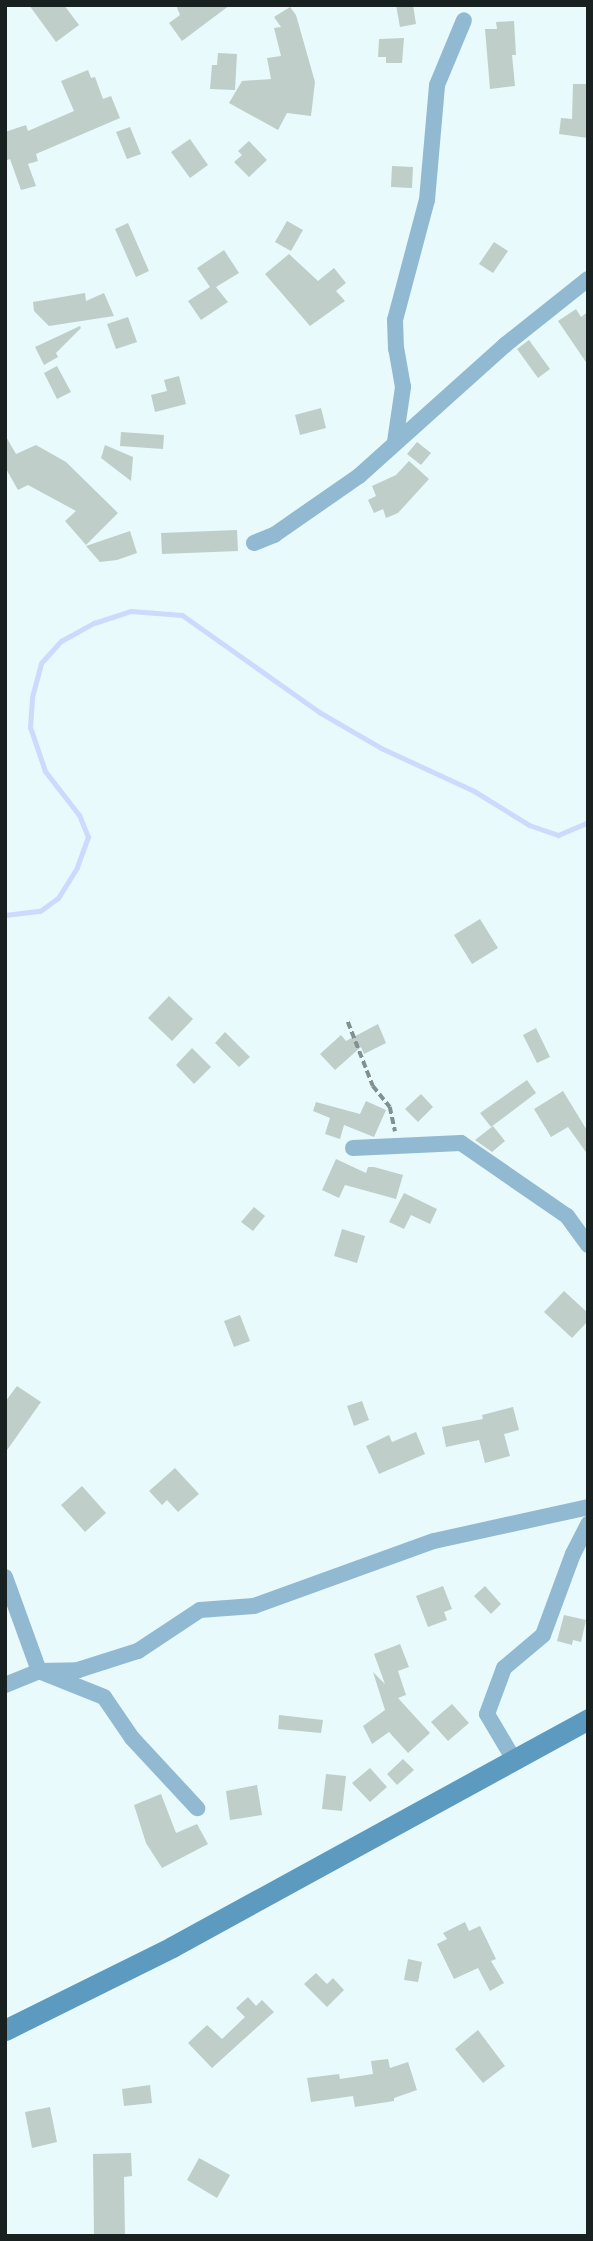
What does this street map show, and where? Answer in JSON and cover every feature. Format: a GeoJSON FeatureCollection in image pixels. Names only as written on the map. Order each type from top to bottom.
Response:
{"type":"FeatureCollection","features":[{"type":"Feature","properties":{"kind":"main road"},"geometry":{"type":"LineString","coordinates":[[5,2030],[172,1947],[588,1719]]}},
{"type":"Feature","properties":{"kind":"street"},"geometry":{"type":"LineString","coordinates":[[395,442],[403,387],[396,349],[395,320],[427,200],[437,85],[464,20]]}},
{"type":"Feature","properties":{"kind":"street"},"geometry":{"type":"LineString","coordinates":[[254,543],[274,535],[359,476],[505,345],[588,279]]}},
{"type":"Feature","properties":{"kind":"street"},"geometry":{"type":"LineString","coordinates":[[354,1148],[461,1143],[567,1216],[588,1245]]}},
{"type":"Feature","properties":{"kind":"street"},"geometry":{"type":"LineString","coordinates":[[5,1685],[39,1671],[78,1670],[138,1651],[200,1610],[254,1606],[434,1541],[588,1507]]}},
{"type":"Feature","properties":{"kind":"street"},"geometry":{"type":"LineString","coordinates":[[513,1758],[487,1714],[504,1668],[542,1635],[573,1554],[588,1524]]}},
{"type":"Feature","properties":{"kind":"street"},"geometry":{"type":"LineString","coordinates":[[5,1577],[39,1671],[104,1697],[132,1738],[197,1808]]}},
{"type":"Feature","properties":{"kind":"path"},"geometry":{"type":"LineString","coordinates":[[348,1022],[373,1086],[390,1107],[398,1145]]}},
{"type":"Feature","properties":{"kind":"building"},"geometry":{"type":"Polygon","coordinates":[[[29,5],[64,5],[79,25],[56,42],[29,5]]]}},
{"type":"Feature","properties":{"kind":"building"},"geometry":{"type":"Polygon","coordinates":[[[176,5],[230,5],[182,41],[169,23],[180,15],[176,5]]]}},
{"type":"Feature","properties":{"kind":"building"},"geometry":{"type":"Polygon","coordinates":[[[396,5],[413,5],[416,24],[400,27],[396,5]]]}},
{"type":"Feature","properties":{"kind":"building"},"geometry":{"type":"Polygon","coordinates":[[[290,7],[296,15],[315,82],[311,116],[287,113],[278,130],[229,103],[242,81],[271,79],[267,58],[281,56],[274,28],[281,27],[274,17],[290,7]]]}},
{"type":"Feature","properties":{"kind":"building"},"geometry":{"type":"Polygon","coordinates":[[[514,21],[516,55],[512,55],[515,86],[490,89],[485,29],[497,29],[496,22],[514,21]]]}},
{"type":"Feature","properties":{"kind":"building"},"geometry":{"type":"Polygon","coordinates":[[[404,38],[402,63],[386,63],[386,57],[378,57],[379,39],[404,38]]]}},
{"type":"Feature","properties":{"kind":"building"},"geometry":{"type":"Polygon","coordinates":[[[218,53],[237,54],[235,90],[210,89],[212,65],[217,65],[218,53]]]}},
{"type":"Feature","properties":{"kind":"building"},"geometry":{"type":"Polygon","coordinates":[[[88,70],[91,78],[95,77],[103,99],[111,96],[120,118],[36,154],[38,161],[28,164],[36,186],[21,190],[10,159],[5,161],[5,132],[26,125],[28,131],[74,111],[61,81],[88,70]]]}},
{"type":"Feature","properties":{"kind":"building"},"geometry":{"type":"Polygon","coordinates":[[[573,84],[588,84],[588,138],[559,134],[561,118],[572,119],[573,84]]]}},
{"type":"Feature","properties":{"kind":"building"},"geometry":{"type":"Polygon","coordinates":[[[130,127],[141,154],[127,159],[116,132],[130,127]]]}},
{"type":"Feature","properties":{"kind":"building"},"geometry":{"type":"Polygon","coordinates":[[[190,139],[208,165],[190,178],[171,152],[190,139]]]}},
{"type":"Feature","properties":{"kind":"building"},"geometry":{"type":"Polygon","coordinates":[[[249,141],[267,160],[249,177],[234,162],[242,155],[238,151],[249,141]]]}},
{"type":"Feature","properties":{"kind":"building"},"geometry":{"type":"Polygon","coordinates":[[[392,166],[413,167],[412,188],[391,187],[392,166]]]}},
{"type":"Feature","properties":{"kind":"building"},"geometry":{"type":"Polygon","coordinates":[[[287,221],[303,230],[291,251],[275,242],[287,221]]]}},
{"type":"Feature","properties":{"kind":"building"},"geometry":{"type":"Polygon","coordinates":[[[128,223],[149,271],[136,277],[115,229],[128,223]]]}},
{"type":"Feature","properties":{"kind":"building"},"geometry":{"type":"Polygon","coordinates":[[[494,242],[508,251],[493,273],[479,264],[494,242]]]}},
{"type":"Feature","properties":{"kind":"building"},"geometry":{"type":"Polygon","coordinates":[[[224,250],[239,273],[216,287],[228,302],[201,320],[188,301],[210,287],[197,268],[224,250]]]}},
{"type":"Feature","properties":{"kind":"building"},"geometry":{"type":"Polygon","coordinates":[[[289,254],[318,281],[334,268],[346,283],[336,291],[345,301],[310,326],[265,274],[289,254]]]}},
{"type":"Feature","properties":{"kind":"building"},"geometry":{"type":"Polygon","coordinates":[[[85,293],[86,301],[104,293],[114,316],[49,326],[34,311],[33,302],[85,293]]]}},
{"type":"Feature","properties":{"kind":"building"},"geometry":{"type":"Polygon","coordinates":[[[576,309],[581,317],[588,312],[588,365],[558,321],[576,309]]]}},
{"type":"Feature","properties":{"kind":"building"},"geometry":{"type":"Polygon","coordinates":[[[128,317],[137,342],[116,349],[107,324],[128,317]]]}},
{"type":"Feature","properties":{"kind":"building"},"geometry":{"type":"Polygon","coordinates":[[[80,326],[56,353],[58,357],[44,365],[35,347],[80,326]]]}},
{"type":"Feature","properties":{"kind":"building"},"geometry":{"type":"Polygon","coordinates":[[[529,340],[550,369],[538,378],[517,349],[529,340]]]}},
{"type":"Feature","properties":{"kind":"building"},"geometry":{"type":"Polygon","coordinates":[[[57,366],[71,392],[57,399],[44,373],[57,366]]]}},
{"type":"Feature","properties":{"kind":"building"},"geometry":{"type":"Polygon","coordinates":[[[179,376],[186,404],[155,412],[151,395],[167,391],[164,380],[179,376]]]}},
{"type":"Feature","properties":{"kind":"building"},"geometry":{"type":"Polygon","coordinates":[[[321,408],[326,428],[300,435],[295,415],[321,408]]]}},
{"type":"Feature","properties":{"kind":"building"},"geometry":{"type":"Polygon","coordinates":[[[121,432],[164,435],[163,449],[120,446],[121,432]]]}},
{"type":"Feature","properties":{"kind":"building"},"geometry":{"type":"Polygon","coordinates":[[[5,435],[16,454],[36,445],[66,462],[118,513],[86,545],[65,521],[76,511],[28,485],[18,490],[5,467],[5,435]]]}},
{"type":"Feature","properties":{"kind":"building"},"geometry":{"type":"Polygon","coordinates":[[[417,442],[431,453],[421,465],[407,454],[417,442]]]}},
{"type":"Feature","properties":{"kind":"building"},"geometry":{"type":"Polygon","coordinates":[[[105,445],[133,457],[131,481],[101,458],[105,445]]]}},
{"type":"Feature","properties":{"kind":"building"},"geometry":{"type":"Polygon","coordinates":[[[409,461],[429,479],[398,513],[386,518],[383,509],[374,513],[368,500],[376,496],[372,486],[396,475],[409,461]]]}},
{"type":"Feature","properties":{"kind":"building"},"geometry":{"type":"Polygon","coordinates":[[[237,530],[238,551],[162,554],[161,533],[237,530]]]}},
{"type":"Feature","properties":{"kind":"building"},"geometry":{"type":"Polygon","coordinates":[[[130,531],[137,553],[117,560],[100,562],[86,546],[130,531]]]}},
{"type":"Feature","properties":{"kind":"building"},"geometry":{"type":"Polygon","coordinates":[[[480,919],[498,948],[472,964],[454,935],[480,919]]]}},
{"type":"Feature","properties":{"kind":"building"},"geometry":{"type":"Polygon","coordinates":[[[169,996],[193,1019],[172,1041],[148,1018],[169,996]]]}},
{"type":"Feature","properties":{"kind":"building"},"geometry":{"type":"Polygon","coordinates":[[[378,1024],[386,1043],[364,1054],[361,1047],[335,1070],[320,1054],[341,1035],[346,1041],[378,1024]]]}},
{"type":"Feature","properties":{"kind":"building"},"geometry":{"type":"Polygon","coordinates":[[[536,1028],[550,1057],[537,1063],[523,1035],[536,1028]]]}},
{"type":"Feature","properties":{"kind":"building"},"geometry":{"type":"Polygon","coordinates":[[[225,1032],[250,1057],[239,1067],[215,1043],[225,1032]]]}},
{"type":"Feature","properties":{"kind":"building"},"geometry":{"type":"Polygon","coordinates":[[[192,1048],[211,1067],[194,1084],[176,1065],[192,1048]]]}},
{"type":"Feature","properties":{"kind":"building"},"geometry":{"type":"Polygon","coordinates":[[[527,1080],[536,1093],[491,1127],[480,1113],[527,1080]]]}},
{"type":"Feature","properties":{"kind":"building"},"geometry":{"type":"Polygon","coordinates":[[[563,1091],[588,1132],[588,1155],[568,1127],[551,1137],[534,1109],[563,1091]]]}},
{"type":"Feature","properties":{"kind":"building"},"geometry":{"type":"Polygon","coordinates":[[[421,1094],[433,1107],[418,1122],[405,1109],[421,1094]]]}},
{"type":"Feature","properties":{"kind":"building"},"geometry":{"type":"Polygon","coordinates":[[[366,1101],[386,1110],[374,1137],[344,1125],[340,1139],[325,1134],[330,1118],[313,1111],[316,1102],[360,1114],[366,1101]]]}},
{"type":"Feature","properties":{"kind":"building"},"geometry":{"type":"Polygon","coordinates":[[[493,1126],[505,1141],[492,1152],[475,1140],[493,1126]]]}},
{"type":"Feature","properties":{"kind":"building"},"geometry":{"type":"Polygon","coordinates":[[[336,1159],[366,1173],[368,1167],[374,1167],[403,1175],[396,1199],[345,1185],[339,1198],[322,1190],[336,1159]]]}},
{"type":"Feature","properties":{"kind":"building"},"geometry":{"type":"Polygon","coordinates":[[[404,1193],[437,1209],[430,1224],[411,1215],[404,1229],[389,1222],[404,1193]]]}},
{"type":"Feature","properties":{"kind":"building"},"geometry":{"type":"Polygon","coordinates":[[[254,1207],[265,1216],[253,1231],[241,1222],[254,1207]]]}},
{"type":"Feature","properties":{"kind":"building"},"geometry":{"type":"Polygon","coordinates":[[[342,1229],[365,1236],[357,1263],[334,1256],[342,1229]]]}},
{"type":"Feature","properties":{"kind":"building"},"geometry":{"type":"Polygon","coordinates":[[[564,1291],[588,1313],[588,1321],[572,1338],[544,1312],[564,1291]]]}},
{"type":"Feature","properties":{"kind":"building"},"geometry":{"type":"Polygon","coordinates":[[[240,1315],[250,1341],[234,1347],[224,1321],[240,1315]]]}},
{"type":"Feature","properties":{"kind":"building"},"geometry":{"type":"Polygon","coordinates":[[[17,1386],[41,1402],[5,1453],[5,1402],[17,1386]]]}},
{"type":"Feature","properties":{"kind":"building"},"geometry":{"type":"Polygon","coordinates":[[[362,1401],[369,1420],[354,1426],[347,1406],[362,1401]]]}},
{"type":"Feature","properties":{"kind":"building"},"geometry":{"type":"Polygon","coordinates":[[[513,1407],[519,1430],[504,1434],[510,1456],[485,1463],[479,1440],[446,1447],[442,1427],[483,1419],[482,1415],[513,1407]]]}},
{"type":"Feature","properties":{"kind":"building"},"geometry":{"type":"Polygon","coordinates":[[[416,1432],[425,1454],[379,1474],[366,1446],[389,1435],[392,1442],[416,1432]]]}},
{"type":"Feature","properties":{"kind":"building"},"geometry":{"type":"Polygon","coordinates":[[[175,1468],[199,1494],[178,1512],[167,1500],[162,1505],[149,1491],[175,1468]]]}},
{"type":"Feature","properties":{"kind":"building"},"geometry":{"type":"Polygon","coordinates":[[[82,1486],[106,1513],[85,1532],[61,1505],[82,1486]]]}},
{"type":"Feature","properties":{"kind":"building"},"geometry":{"type":"Polygon","coordinates":[[[443,1586],[452,1609],[444,1612],[447,1620],[428,1627],[416,1596],[443,1586]]]}},
{"type":"Feature","properties":{"kind":"building"},"geometry":{"type":"Polygon","coordinates":[[[485,1586],[501,1604],[491,1614],[474,1596],[485,1586]]]}},
{"type":"Feature","properties":{"kind":"building"},"geometry":{"type":"Polygon","coordinates":[[[564,1615],[586,1620],[581,1642],[573,1640],[572,1645],[557,1641],[564,1615]]]}},
{"type":"Feature","properties":{"kind":"building"},"geometry":{"type":"Polygon","coordinates":[[[400,1644],[409,1667],[398,1671],[406,1695],[398,1698],[430,1733],[408,1753],[389,1732],[372,1744],[363,1726],[385,1710],[373,1672],[385,1684],[374,1654],[400,1644]]]}},
{"type":"Feature","properties":{"kind":"building"},"geometry":{"type":"Polygon","coordinates":[[[452,1704],[469,1723],[448,1741],[431,1722],[452,1704]]]}},
{"type":"Feature","properties":{"kind":"building"},"geometry":{"type":"Polygon","coordinates":[[[279,1715],[323,1720],[321,1733],[278,1729],[279,1715]]]}},
{"type":"Feature","properties":{"kind":"building"},"geometry":{"type":"Polygon","coordinates":[[[403,1759],[414,1770],[397,1785],[387,1774],[403,1759]]]}},
{"type":"Feature","properties":{"kind":"building"},"geometry":{"type":"Polygon","coordinates":[[[370,1768],[387,1787],[370,1802],[352,1783],[370,1768]]]}},
{"type":"Feature","properties":{"kind":"building"},"geometry":{"type":"Polygon","coordinates":[[[326,1774],[346,1776],[342,1811],[322,1809],[326,1774]]]}},
{"type":"Feature","properties":{"kind":"building"},"geometry":{"type":"Polygon","coordinates":[[[257,1785],[262,1815],[230,1820],[226,1791],[257,1785]]]}},
{"type":"Feature","properties":{"kind":"building"},"geometry":{"type":"Polygon","coordinates":[[[161,1794],[176,1833],[197,1824],[208,1844],[162,1868],[146,1843],[134,1805],[161,1794]]]}},
{"type":"Feature","properties":{"kind":"building"},"geometry":{"type":"Polygon","coordinates":[[[465,1922],[469,1931],[480,1926],[496,1959],[491,1961],[504,1983],[490,1991],[478,1968],[454,1979],[437,1944],[447,1939],[443,1933],[465,1922]]]}},
{"type":"Feature","properties":{"kind":"building"},"geometry":{"type":"Polygon","coordinates":[[[408,1959],[422,1962],[418,1982],[404,1980],[408,1959]]]}},
{"type":"Feature","properties":{"kind":"building"},"geometry":{"type":"Polygon","coordinates":[[[316,1973],[327,1984],[333,1978],[344,1990],[327,2007],[304,1984],[316,1973]]]}},
{"type":"Feature","properties":{"kind":"building"},"geometry":{"type":"Polygon","coordinates":[[[248,1997],[256,2006],[262,2000],[274,2012],[212,2068],[188,2043],[207,2025],[222,2039],[245,2017],[236,2008],[248,1997]]]}},
{"type":"Feature","properties":{"kind":"building"},"geometry":{"type":"Polygon","coordinates":[[[478,2030],[505,2066],[483,2083],[455,2049],[478,2030]]]}},
{"type":"Feature","properties":{"kind":"building"},"geometry":{"type":"Polygon","coordinates":[[[388,2059],[390,2068],[408,2062],[417,2090],[394,2098],[394,2101],[355,2107],[353,2096],[311,2102],[307,2078],[339,2074],[340,2079],[373,2074],[371,2061],[388,2059]]]}},
{"type":"Feature","properties":{"kind":"building"},"geometry":{"type":"Polygon","coordinates":[[[150,2085],[152,2103],[124,2106],[122,2089],[150,2085]]]}},
{"type":"Feature","properties":{"kind":"building"},"geometry":{"type":"Polygon","coordinates":[[[50,2107],[57,2142],[32,2148],[25,2112],[50,2107]]]}},
{"type":"Feature","properties":{"kind":"building"},"geometry":{"type":"Polygon","coordinates":[[[131,2153],[132,2176],[124,2177],[125,2236],[94,2236],[93,2154],[131,2153]]]}},
{"type":"Feature","properties":{"kind":"building"},"geometry":{"type":"Polygon","coordinates":[[[199,2158],[230,2175],[217,2198],[187,2180],[199,2158]]]}},
{"type":"Feature","properties":{"kind":"waterway"},"geometry":{"type":"LineString","coordinates":[[5,915],[40,911],[58,898],[77,867],[88,837],[79,815],[45,771],[30,727],[32,697],[41,663],[61,641],[94,623],[131,611],[182,615],[319,712],[381,748],[474,791],[529,825],[558,835],[588,822]]}}]}
